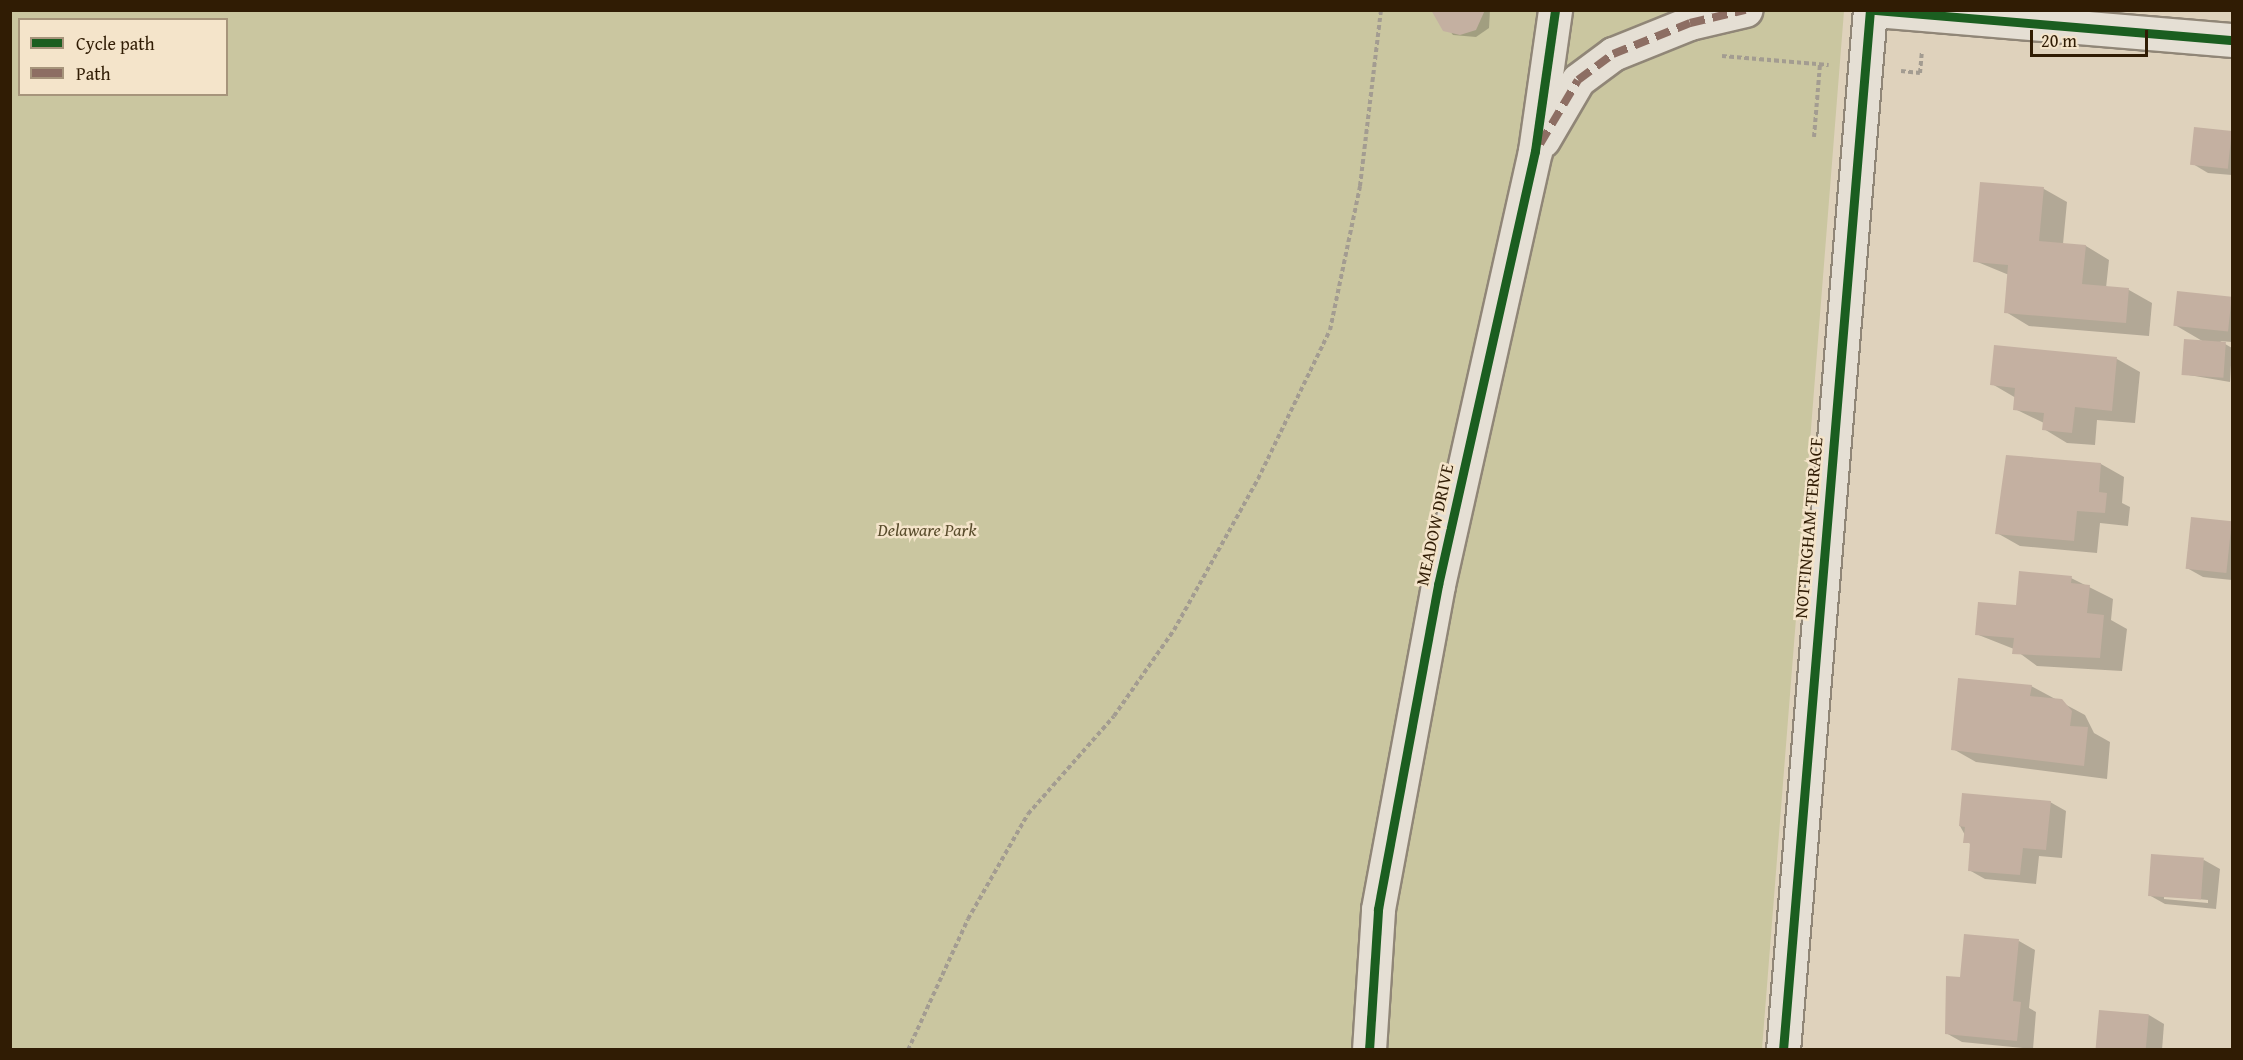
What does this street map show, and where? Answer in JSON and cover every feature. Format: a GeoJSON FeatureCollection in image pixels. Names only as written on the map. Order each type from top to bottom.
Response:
{"type":"FeatureCollection","features":[{"type":"Feature","properties":{"kind":"street","name":"MEADOW DRIVE"},"geometry":{"type":"LineString","coordinates":[[1369,1050],[1378,909],[1438,585],[1535,151],[1555,10]]}},
{"type":"Feature","properties":{"kind":"street"},"geometry":{"type":"LineString","coordinates":[[1535,151],[1578,80],[1613,54],[1690,23],[1745,10]]}},
{"type":"Feature","properties":{"kind":"street"},"geometry":{"type":"LineString","coordinates":[[1872,10],[2232,40]]}},
{"type":"Feature","properties":{"kind":"street","name":"NOTTINGHAM TERRACE"},"geometry":{"type":"LineString","coordinates":[[1783,1050],[1872,10]]}},
{"type":"Feature","properties":{"kind":"path"},"geometry":{"type":"LineString","coordinates":[[908,1050],[968,919],[1028,814],[1114,717],[1174,630],[1258,479],[1330,330],[1363,162],[1381,10]]}},
{"type":"Feature","properties":{"kind":"path"},"geometry":{"type":"LineString","coordinates":[[1898,71],[1920,73],[1923,51]]}},
{"type":"Feature","properties":{"kind":"path"},"geometry":{"type":"LineString","coordinates":[[1714,55],[1841,66]]}},
{"type":"Feature","properties":{"kind":"path"},"geometry":{"type":"LineString","coordinates":[[1814,137],[1820,64]]}},
{"type":"Feature","properties":{"kind":"green space","name":"Delaware Park"},"geometry":{"type":"Polygon","coordinates":[[[10,11],[1844,11],[1762,1049],[11,1049],[10,11]]]}},
{"type":"Feature","properties":{"kind":"building"},"geometry":{"type":"Polygon","coordinates":[[[1431,10],[1485,10],[1476,30],[1460,35],[1443,31],[1431,10]]]}},
{"type":"Feature","properties":{"kind":"building"},"geometry":{"type":"Polygon","coordinates":[[[2194,127],[2232,131],[2228,169],[2190,165],[2194,127]]]}},
{"type":"Feature","properties":{"kind":"building"},"geometry":{"type":"Polygon","coordinates":[[[1980,182],[2044,187],[2039,241],[2086,245],[2082,284],[2129,288],[2126,323],[2004,313],[2008,265],[1973,262],[1980,182]]]}},
{"type":"Feature","properties":{"kind":"building"},"geometry":{"type":"Polygon","coordinates":[[[2177,291],[2232,297],[2228,332],[2173,326],[2177,291]]]}},
{"type":"Feature","properties":{"kind":"building"},"geometry":{"type":"Polygon","coordinates":[[[2184,339],[2226,342],[2223,378],[2181,375],[2184,339]]]}},
{"type":"Feature","properties":{"kind":"building"},"geometry":{"type":"Polygon","coordinates":[[[1994,345],[2117,357],[2112,411],[2075,407],[2072,433],[2042,430],[2044,413],[2013,410],[2015,388],[1990,385],[1994,345]]]}},
{"type":"Feature","properties":{"kind":"building"},"geometry":{"type":"Polygon","coordinates":[[[2006,455],[2101,463],[2099,492],[2107,493],[2105,513],[2077,511],[2074,541],[1995,534],[2006,455]]]}},
{"type":"Feature","properties":{"kind":"building"},"geometry":{"type":"Polygon","coordinates":[[[2191,517],[2232,521],[2226,573],[2186,569],[2191,517]]]}},
{"type":"Feature","properties":{"kind":"building"},"geometry":{"type":"Polygon","coordinates":[[[2019,571],[2072,576],[2071,583],[2090,585],[2087,613],[2104,615],[2100,658],[2012,654],[2014,638],[1975,635],[1978,602],[2016,605],[2019,571]]]}},
{"type":"Feature","properties":{"kind":"building"},"geometry":{"type":"Polygon","coordinates":[[[1958,678],[2032,685],[2030,696],[2062,699],[2072,711],[2070,726],[2088,727],[2084,766],[1951,750],[1958,678]]]}},
{"type":"Feature","properties":{"kind":"building"},"geometry":{"type":"Polygon","coordinates":[[[1962,793],[2051,801],[2046,850],[2023,848],[2020,875],[1968,871],[1970,843],[1963,843],[1965,827],[1959,826],[1962,793]]]}},
{"type":"Feature","properties":{"kind":"building"},"geometry":{"type":"Polygon","coordinates":[[[2151,854],[2204,858],[2201,900],[2148,896],[2151,854]]]}},
{"type":"Feature","properties":{"kind":"building"},"geometry":{"type":"Polygon","coordinates":[[[1964,934],[2019,939],[2013,1001],[2021,1002],[2017,1041],[1945,1034],[1946,976],[1960,977],[1964,934]]]}},
{"type":"Feature","properties":{"kind":"building"},"geometry":{"type":"Polygon","coordinates":[[[2099,1010],[2149,1014],[2146,1050],[2096,1050],[2099,1010]]]}},
{"type":"Feature","properties":{"kind":"marked path"},"geometry":{"type":"LineString","coordinates":[[1540,144],[1578,80],[1613,54],[1690,23],[1745,10]]}},
{"type":"Feature","properties":{"kind":"cycle path"},"geometry":{"type":"LineString","coordinates":[[1369,1050],[1378,909],[1438,585],[1535,151],[1555,10]]}},
{"type":"Feature","properties":{"kind":"cycle path"},"geometry":{"type":"LineString","coordinates":[[1783,1050],[1870,10]]}},
{"type":"Feature","properties":{"kind":"cycle path"},"geometry":{"type":"LineString","coordinates":[[1874,10],[2232,40]]}}]}
